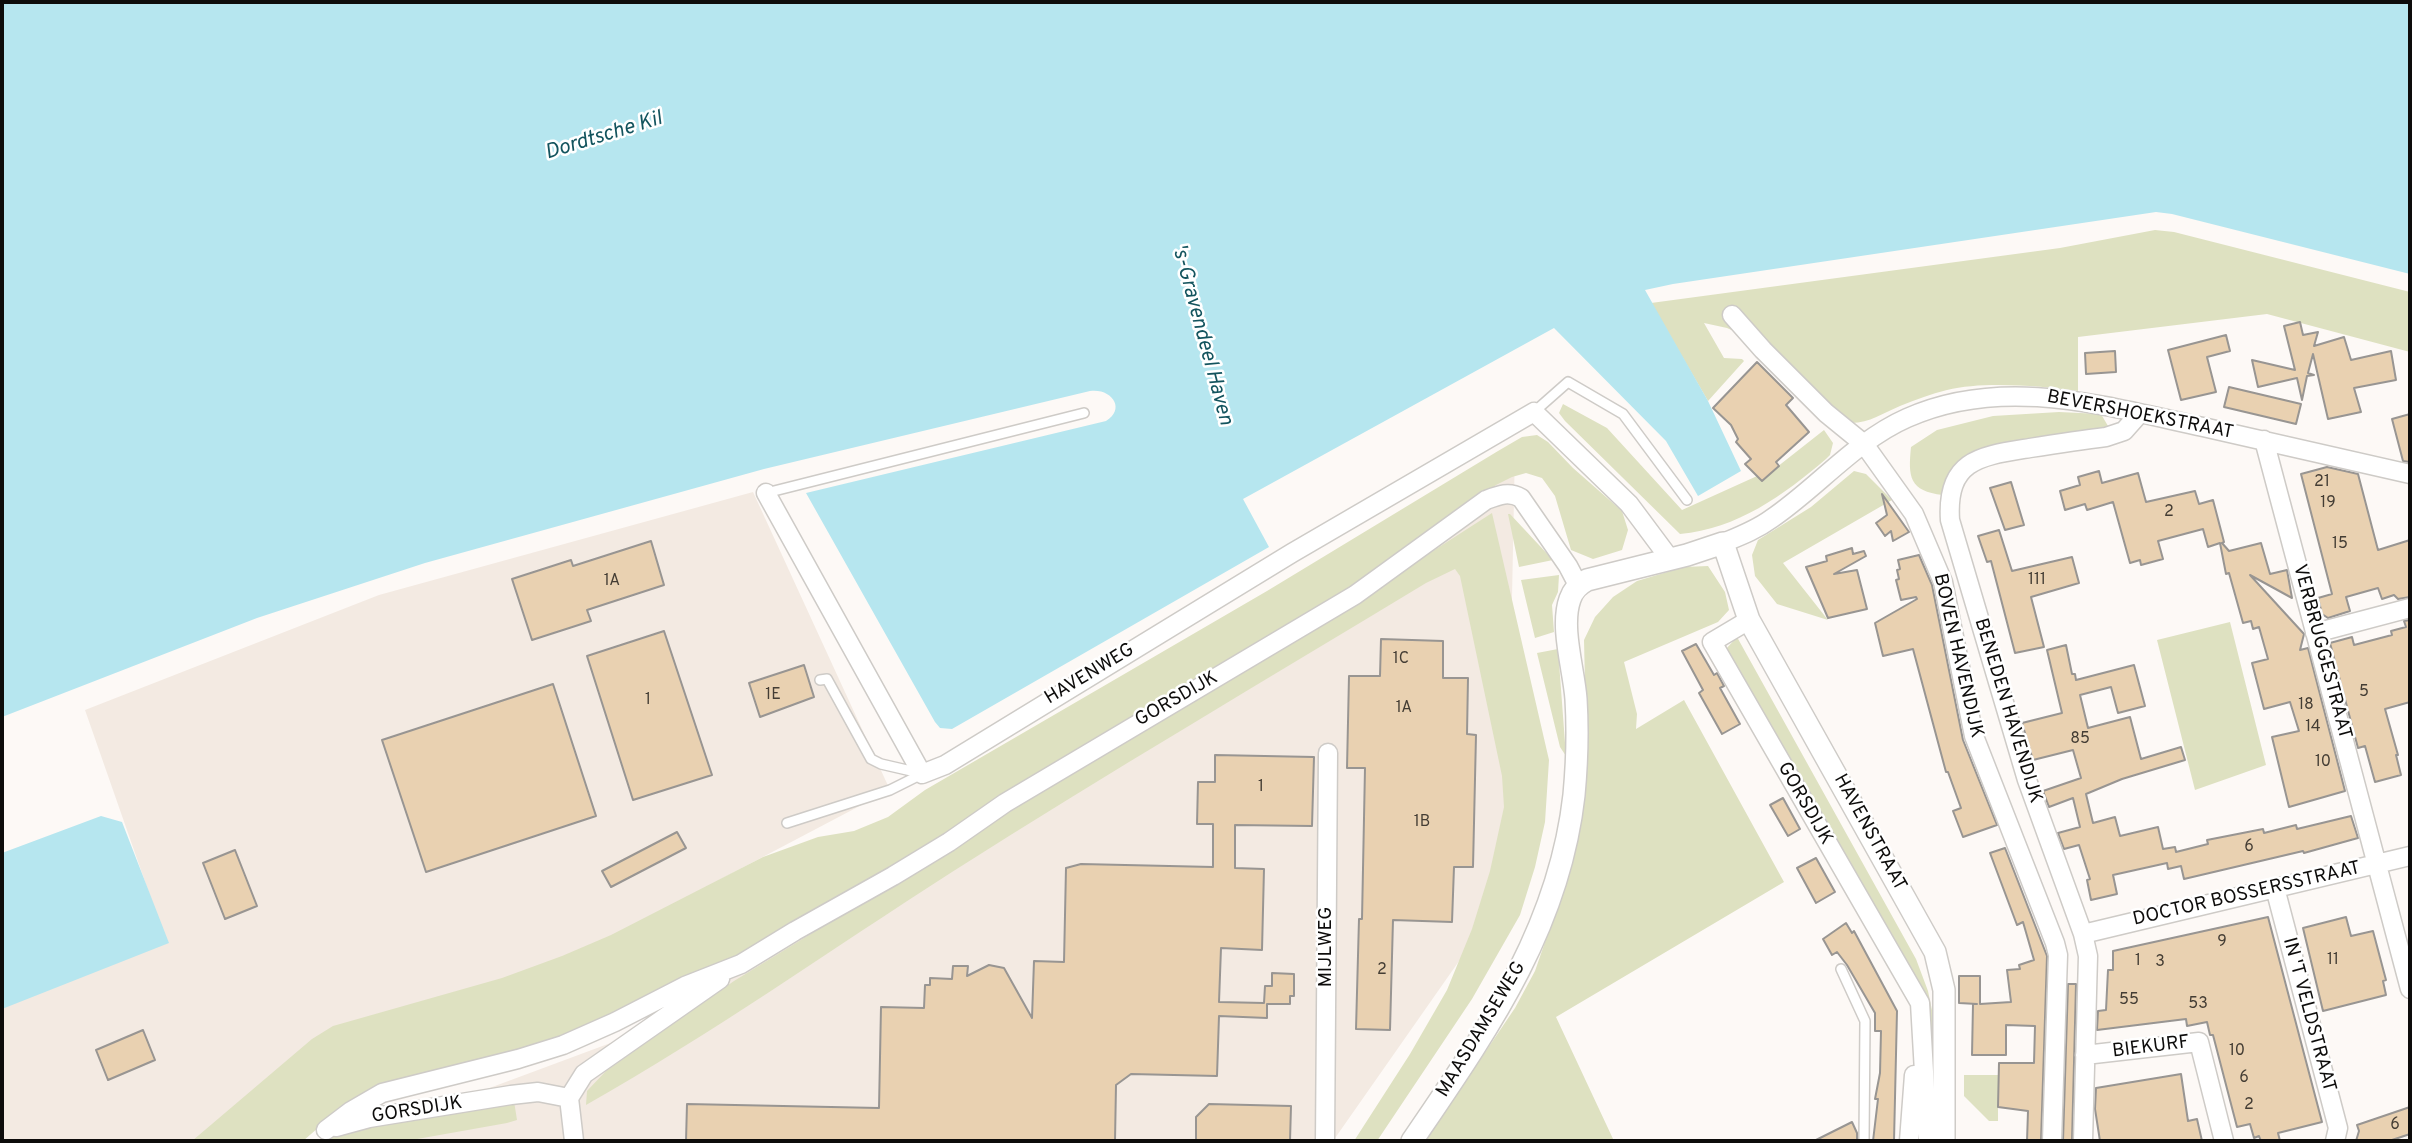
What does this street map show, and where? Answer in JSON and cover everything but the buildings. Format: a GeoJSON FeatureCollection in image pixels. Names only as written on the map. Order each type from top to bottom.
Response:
{"type":"FeatureCollection","features":[{"type":"Feature","properties":{"kind":"street","name":"BOVEN HAVENDIJK"},"geometry":{"type":"LineString","coordinates":[[1732,316],[1826,413],[1864,444],[1914,514],[1943,582],[1974,736],[2058,955],[2052,1141]]}},
{"type":"Feature","properties":{"kind":"street","name":"BEVERSHOEKSTRAAT"},"geometry":{"type":"LineString","coordinates":[[1578,585],[1600,576],[1723,543],[1747,533],[1772,519],[1874,435],[1906,418],[1966,399],[1992,396],[2041,397],[2140,413],[2410,474]]}},
{"type":"Feature","properties":{"kind":"street"},"geometry":{"type":"LineString","coordinates":[[1534,412],[1629,504],[1670,559]]}},
{"type":"Feature","properties":{"kind":"street","name":"HAVENWEG"},"geometry":{"type":"LineString","coordinates":[[922,774],[945,765],[1292,553],[1534,412]]}},
{"type":"Feature","properties":{"kind":"street","name":"BENEDEN HAVENDIJK"},"geometry":{"type":"LineString","coordinates":[[2083,1141],[2088,956],[2083,934],[2027,780],[1950,520],[1949,502],[1959,474],[1987,455],[2106,437],[2124,430],[2140,413]]}},
{"type":"Feature","properties":{"kind":"street","name":"VERBRUGGESTRAAT"},"geometry":{"type":"LineString","coordinates":[[2264,440],[2410,989]]}},
{"type":"Feature","properties":{"kind":"street"},"geometry":{"type":"LineString","coordinates":[[766,493],[922,774]]}},
{"type":"Feature","properties":{"kind":"street","name":"GORSDIJK"},"geometry":{"type":"LineString","coordinates":[[741,964],[685,986],[563,1045],[382,1093],[326,1130],[369,1118],[511,1095],[538,1092],[569,1098],[584,1074],[741,964],[893,877],[1005,803],[1355,594],[1486,500],[1497,495],[1515,495],[1521,498],[1542,525],[1578,585]]}},
{"type":"Feature","properties":{"kind":"street","name":"HAVENSTRAAT"},"geometry":{"type":"LineString","coordinates":[[1723,543],[1749,620],[1934,952],[1944,990],[1944,1141]]}},
{"type":"Feature","properties":{"kind":"street","name":"MAASDAMSEWEG"},"geometry":{"type":"LineString","coordinates":[[1412,1141],[1474,1051],[1507,996],[1527,956],[1555,881],[1572,812],[1576,772],[1576,699],[1567,613],[1578,585]]}},
{"type":"Feature","properties":{"kind":"street"},"geometry":{"type":"LineString","coordinates":[[2315,633],[2410,607]]}},
{"type":"Feature","properties":{"kind":"street","name":"GORSDIJK"},"geometry":{"type":"LineString","coordinates":[[1749,620],[1712,642],[1920,1003],[1928,1141]]}},
{"type":"Feature","properties":{"kind":"street","name":"MIJLWEG"},"geometry":{"type":"LineString","coordinates":[[1325,1141],[1328,753]]}},
{"type":"Feature","properties":{"kind":"street","name":"DOCTOR BOSSERSSTRAAT"},"geometry":{"type":"LineString","coordinates":[[2083,934],[2410,856]]}},
{"type":"Feature","properties":{"kind":"street","name":"IN 'T VELDSTRAAT"},"geometry":{"type":"LineString","coordinates":[[2275,888],[2338,1128],[2334,1141]]}},
{"type":"Feature","properties":{"kind":"street"},"geometry":{"type":"LineString","coordinates":[[1909,1141],[1920,1003]]}},
{"type":"Feature","properties":{"kind":"street","name":"BIEKURF"},"geometry":{"type":"LineString","coordinates":[[2085,1055],[2199,1042],[2224,1141]]}},
{"type":"Feature","properties":{"kind":"street"},"geometry":{"type":"LineString","coordinates":[[569,1098],[574,1141]]}},
{"type":"Feature","properties":{"kind":"lane","name":"HAVENWEG"},"geometry":{"type":"LineString","coordinates":[[1534,412],[1568,382],[1623,414],[1687,500]]}},
{"type":"Feature","properties":{"kind":"lane"},"geometry":{"type":"LineString","coordinates":[[766,493],[1084,413]]}},
{"type":"Feature","properties":{"kind":"lane"},"geometry":{"type":"LineString","coordinates":[[820,680],[827,678],[870,759],[922,774]]}},
{"type":"Feature","properties":{"kind":"lane"},"geometry":{"type":"LineString","coordinates":[[787,823],[890,790],[922,774]]}},
{"type":"Feature","properties":{"kind":"lane"},"geometry":{"type":"LineString","coordinates":[[1841,969],[1865,1021],[1864,1141]]}},
{"type":"Feature","properties":{"kind":"shaded area"},"geometry":{"type":"Polygon","coordinates":[[[1515,449],[1506,894],[1333,1141],[347,1141],[624,1038],[1515,449]]]}},
{"type":"Feature","properties":{"kind":"shaded area"},"geometry":{"type":"Polygon","coordinates":[[[753,492],[890,790],[495,998],[202,1141],[2,1141],[2,997],[164,936],[85,710],[379,595],[753,492]]]}},
{"type":"Feature","properties":{"kind":"green space"},"geometry":{"type":"Polygon","coordinates":[[[2155,230],[2174,232],[2410,292],[2410,352],[2267,314],[2078,337],[2078,391],[2012,385],[1961,387],[1923,397],[1869,420],[1849,423],[1775,349],[1727,328],[1704,323],[1724,358],[1744,361],[1708,401],[1651,303],[2060,248],[2155,230]]]}},
{"type":"Feature","properties":{"kind":"green space"},"geometry":{"type":"Polygon","coordinates":[[[1563,404],[1607,428],[1682,510],[1777,467],[1824,430],[1833,443],[1826,459],[1759,508],[1721,525],[1680,534],[1565,421],[1559,413],[1563,404]]]}},
{"type":"Feature","properties":{"kind":"green space"},"geometry":{"type":"Polygon","coordinates":[[[2059,412],[2101,414],[2108,426],[2095,435],[1992,450],[1943,495],[1923,490],[1913,481],[1910,467],[1911,447],[1937,430],[1993,416],[2059,412]]]}},
{"type":"Feature","properties":{"kind":"green space"},"geometry":{"type":"Polygon","coordinates":[[[1537,435],[1548,442],[1622,511],[1628,530],[1622,550],[1593,559],[1571,550],[1555,496],[1542,478],[1526,473],[1512,477],[1496,485],[1426,538],[1292,624],[759,952],[550,1042],[368,1090],[349,1101],[303,1141],[192,1141],[312,1039],[333,1026],[502,978],[562,956],[611,935],[763,857],[818,837],[854,831],[888,817],[925,790],[1267,591],[1498,451],[1522,437],[1537,435]]]}},
{"type":"Feature","properties":{"kind":"green space"},"geometry":{"type":"Polygon","coordinates":[[[1854,471],[1866,474],[1892,500],[1783,563],[1828,620],[1777,604],[1755,576],[1752,555],[1758,540],[1811,507],[1854,471]]]}},
{"type":"Feature","properties":{"kind":"green space"},"geometry":{"type":"Polygon","coordinates":[[[1492,513],[1549,760],[1545,822],[1520,915],[1472,999],[1377,1141],[1354,1141],[1447,990],[1472,929],[1490,871],[1504,807],[1502,776],[1460,576],[1455,569],[1426,583],[1188,726],[952,872],[725,1021],[586,1105],[587,1091],[606,1071],[734,981],[1391,578],[1492,513]]]}},
{"type":"Feature","properties":{"kind":"green space"},"geometry":{"type":"Polygon","coordinates":[[[1510,514],[1553,560],[1519,567],[1510,514]]]}},
{"type":"Feature","properties":{"kind":"green space"},"geometry":{"type":"Polygon","coordinates":[[[1708,566],[1725,592],[1729,610],[1718,622],[1624,662],[1637,714],[1636,729],[1684,700],[1784,882],[1556,1017],[1614,1141],[1425,1141],[1515,1008],[1535,971],[1571,867],[1581,822],[1587,771],[1584,640],[1595,617],[1613,597],[1637,581],[1684,567],[1708,566]]]}},
{"type":"Feature","properties":{"kind":"green space"},"geometry":{"type":"Polygon","coordinates":[[[1559,575],[1558,592],[1552,605],[1554,632],[1535,638],[1521,580],[1559,575]]]}},
{"type":"Feature","properties":{"kind":"green space"},"geometry":{"type":"Polygon","coordinates":[[[2230,622],[2266,765],[2195,790],[2157,640],[2230,622]]]}},
{"type":"Feature","properties":{"kind":"green space"},"geometry":{"type":"Polygon","coordinates":[[[1737,637],[1916,959],[1928,991],[1933,1015],[1931,1077],[1918,1016],[1726,649],[1737,637]]]}},
{"type":"Feature","properties":{"kind":"green space"},"geometry":{"type":"Polygon","coordinates":[[[1558,649],[1566,756],[1560,747],[1537,653],[1558,649]]]}},
{"type":"Feature","properties":{"kind":"green space"},"geometry":{"type":"Polygon","coordinates":[[[1964,1075],[1998,1075],[1998,1121],[1989,1121],[1964,1096],[1964,1075]]]}},
{"type":"Feature","properties":{"kind":"green space"},"geometry":{"type":"Polygon","coordinates":[[[514,1101],[517,1120],[507,1123],[406,1141],[324,1141],[334,1133],[514,1101]]]}},
{"type":"Feature","properties":{"kind":"water"},"geometry":{"type":"Polygon","coordinates":[[[2,2],[2410,2],[2410,274],[2156,212],[1645,290],[1708,401],[1741,471],[1698,496],[1666,441],[1554,328],[1243,499],[1269,547],[952,729],[940,728],[935,722],[806,493],[1106,421],[1112,416],[1116,405],[1105,393],[1090,391],[764,469],[425,563],[257,618],[2,717],[2,2]]]}},
{"type":"Feature","properties":{"kind":"water"},"geometry":{"type":"Polygon","coordinates":[[[101,816],[122,822],[169,943],[2,1009],[2,853],[101,816]]]}},
{"type":"Feature","properties":{"kind":"water label","name":"Dordtsche Kil"},"geometry":{"type":"Point","coordinates":[604,137]}},
{"type":"Feature","properties":{"kind":"water label","name":"'s-Gravendeel Haven"},"geometry":{"type":"Point","coordinates":[1201,335]}}]}
